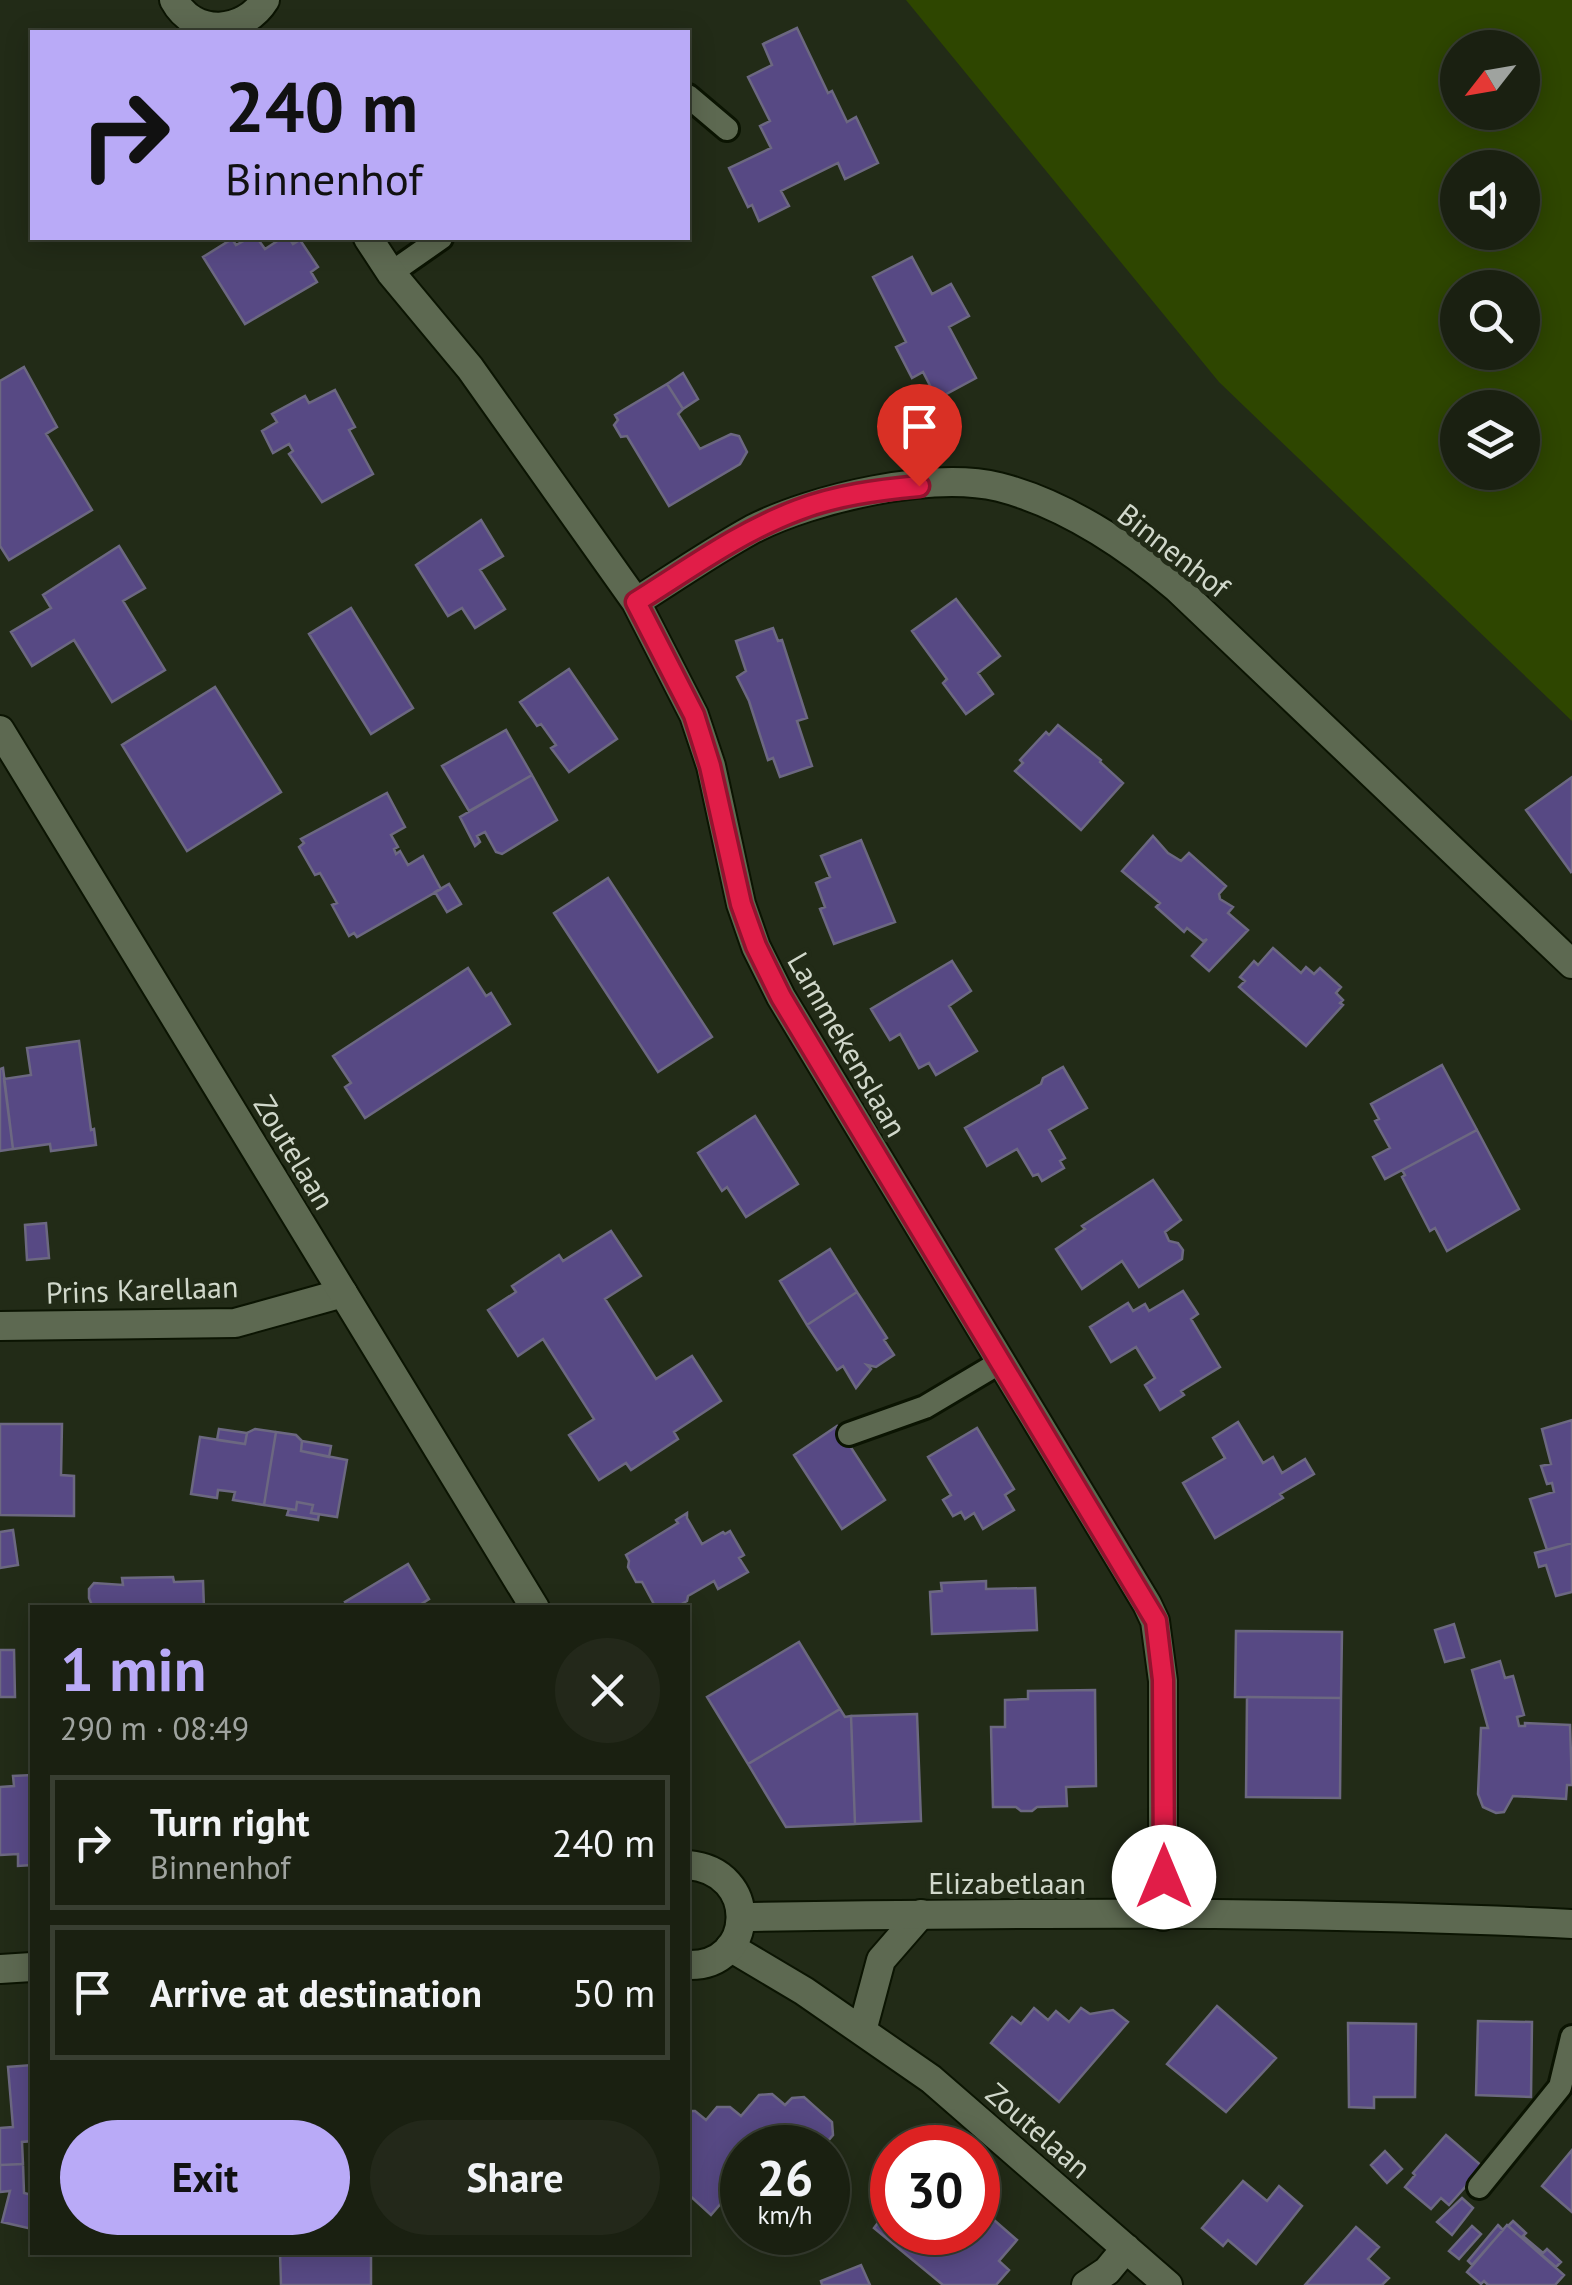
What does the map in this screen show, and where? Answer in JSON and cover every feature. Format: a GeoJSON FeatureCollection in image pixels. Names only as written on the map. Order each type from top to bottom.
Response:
{"type":"FeatureCollection","features":[{"type":"Feature","properties":{"kind":"street"},"geometry":{"type":"LineString","coordinates":[[174,0],[191,19],[208,26],[227,27],[246,27],[266,0]]}},
{"type":"Feature","properties":{"kind":"street","name":"Lammekenslaan"},"geometry":{"type":"LineString","coordinates":[[369,240],[391,273],[470,368],[636,602],[694,715],[710,766],[741,904],[756,946],[806,1043],[1156,1621],[1163,1680],[1164,1916]]}},
{"type":"Feature","properties":{"kind":"street","name":"Binnenhof"},"geometry":{"type":"LineString","coordinates":[[636,602],[756,528],[799,509],[843,497],[956,484],[995,486],[1052,506],[1146,562],[1177,588],[1572,964]]}},
{"type":"Feature","properties":{"kind":"street","name":"Zoutelaan"},"geometry":{"type":"LineString","coordinates":[[0,730],[533,1605]]}},
{"type":"Feature","properties":{"kind":"street","name":"Prins Karellaan"},"geometry":{"type":"LineString","coordinates":[[0,1326],[234,1323],[343,1294]]}},
{"type":"Feature","properties":{"kind":"street"},"geometry":{"type":"LineString","coordinates":[[690,1865],[705,1866],[724,1877],[738,1895],[742,1917],[730,1946],[714,1960],[690,1965]]}},
{"type":"Feature","properties":{"kind":"street"},"geometry":{"type":"LineString","coordinates":[[862,2031],[880,1960],[920,1914]]}},
{"type":"Feature","properties":{"kind":"street","name":"Elizabetlaan"},"geometry":{"type":"LineString","coordinates":[[742,1917],[1164,1916],[1572,1924]]}},
{"type":"Feature","properties":{"kind":"street","name":"Zoutelaan"},"geometry":{"type":"LineString","coordinates":[[730,1946],[931,2079],[1168,2285]]}},
{"type":"Feature","properties":{"kind":"street"},"geometry":{"type":"LineString","coordinates":[[0,1969],[30,1967]]}},
{"type":"Feature","properties":{"kind":"street"},"geometry":{"type":"LineString","coordinates":[[1086,2285],[1106,2271],[1126,2248]]}},
{"type":"Feature","properties":{"kind":"lane"},"geometry":{"type":"LineString","coordinates":[[690,98],[727,129]]}},
{"type":"Feature","properties":{"kind":"lane"},"geometry":{"type":"LineString","coordinates":[[391,273],[438,240]]}},
{"type":"Feature","properties":{"kind":"lane"},"geometry":{"type":"LineString","coordinates":[[849,1434],[926,1407],[999,1363]]}},
{"type":"Feature","properties":{"kind":"lane"},"geometry":{"type":"LineString","coordinates":[[1479,2187],[1560,2088],[1572,2037]]}},
{"type":"Feature","properties":{"kind":"green space"},"geometry":{"type":"Polygon","coordinates":[[[906,0],[1572,0],[1572,721],[1219,382],[906,0]]]}},
{"type":"Feature","properties":{"kind":"building"},"geometry":{"type":"Polygon","coordinates":[[[797,28],[828,93],[832,91],[847,122],[856,117],[878,163],[845,179],[838,163],[781,191],[789,206],[759,221],[729,168],[771,148],[760,126],[770,121],[748,77],[772,65],[763,44],[797,28]]]}},
{"type":"Feature","properties":{"kind":"building"},"geometry":{"type":"Polygon","coordinates":[[[230,240],[236,245],[258,240],[265,249],[279,240],[290,240],[293,244],[300,240],[318,267],[311,272],[317,282],[245,324],[203,257],[230,240]]]}},
{"type":"Feature","properties":{"kind":"building"},"geometry":{"type":"Polygon","coordinates":[[[912,257],[932,294],[951,284],[969,316],[949,327],[976,378],[937,399],[923,372],[912,378],[896,347],[906,342],[873,277],[912,257]]]}},
{"type":"Feature","properties":{"kind":"building"},"geometry":{"type":"Polygon","coordinates":[[[24,367],[57,427],[46,434],[92,510],[9,560],[0,546],[0,381],[24,367]]]}},
{"type":"Feature","properties":{"kind":"building"},"geometry":{"type":"Polygon","coordinates":[[[683,373],[698,399],[683,409],[667,384],[683,373]]]}},
{"type":"Feature","properties":{"kind":"building"},"geometry":{"type":"Polygon","coordinates":[[[667,384],[683,409],[678,414],[700,449],[731,434],[739,436],[747,452],[740,464],[669,506],[627,436],[621,437],[614,425],[618,420],[615,415],[667,384]]]}},
{"type":"Feature","properties":{"kind":"building"},"geometry":{"type":"Polygon","coordinates":[[[335,390],[355,427],[349,430],[373,474],[322,502],[289,454],[293,451],[289,444],[273,453],[262,431],[277,422],[272,414],[305,396],[309,403],[335,390]]]}},
{"type":"Feature","properties":{"kind":"building"},"geometry":{"type":"Polygon","coordinates":[[[481,520],[503,556],[480,570],[505,609],[475,628],[462,608],[448,616],[416,565],[481,520]]]}},
{"type":"Feature","properties":{"kind":"building"},"geometry":{"type":"Polygon","coordinates":[[[119,546],[145,588],[123,601],[165,670],[112,702],[74,640],[32,666],[11,632],[51,608],[43,595],[119,546]]]}},
{"type":"Feature","properties":{"kind":"building"},"geometry":{"type":"Polygon","coordinates":[[[956,599],[1000,656],[978,673],[993,694],[966,714],[943,683],[947,679],[912,631],[956,599]]]}},
{"type":"Feature","properties":{"kind":"building"},"geometry":{"type":"Polygon","coordinates":[[[351,608],[413,708],[371,734],[309,634],[351,608]]]}},
{"type":"Feature","properties":{"kind":"building"},"geometry":{"type":"Polygon","coordinates":[[[773,628],[778,641],[782,640],[807,718],[797,721],[812,766],[780,777],[773,758],[768,760],[737,677],[746,671],[736,641],[773,628]]]}},
{"type":"Feature","properties":{"kind":"building"},"geometry":{"type":"Polygon","coordinates":[[[569,669],[617,739],[569,772],[551,748],[556,745],[520,702],[569,669]]]}},
{"type":"Feature","properties":{"kind":"building"},"geometry":{"type":"Polygon","coordinates":[[[215,687],[281,792],[187,851],[122,745],[215,687]]]}},
{"type":"Feature","properties":{"kind":"building"},"geometry":{"type":"Polygon","coordinates":[[[1058,725],[1123,783],[1081,830],[1015,771],[1046,732],[1049,735],[1058,725]]]}},
{"type":"Feature","properties":{"kind":"building"},"geometry":{"type":"Polygon","coordinates":[[[506,730],[532,775],[469,811],[442,766],[506,730]]]}},
{"type":"Feature","properties":{"kind":"building"},"geometry":{"type":"Polygon","coordinates":[[[532,775],[557,820],[502,854],[496,852],[485,832],[477,836],[480,842],[475,846],[460,817],[532,775]]]}},
{"type":"Feature","properties":{"kind":"building"},"geometry":{"type":"Polygon","coordinates":[[[1572,777],[1572,871],[1571,872],[1526,810],[1572,777]]]}},
{"type":"Feature","properties":{"kind":"building"},"geometry":{"type":"Polygon","coordinates":[[[387,793],[405,827],[391,835],[398,847],[394,849],[396,854],[400,851],[408,865],[423,856],[441,889],[357,937],[354,933],[349,936],[332,905],[337,903],[299,847],[304,843],[301,839],[387,793]]]}},
{"type":"Feature","properties":{"kind":"building"},"geometry":{"type":"Polygon","coordinates":[[[1153,836],[1181,861],[1189,853],[1226,886],[1219,894],[1220,899],[1233,907],[1228,913],[1248,930],[1209,971],[1192,956],[1207,939],[1203,941],[1187,928],[1184,932],[1156,907],[1160,903],[1122,871],[1153,836]]]}},
{"type":"Feature","properties":{"kind":"building"},"geometry":{"type":"Polygon","coordinates":[[[861,840],[895,922],[834,944],[820,909],[825,907],[816,883],[830,877],[821,856],[861,840]]]}},
{"type":"Feature","properties":{"kind":"building"},"geometry":{"type":"Polygon","coordinates":[[[608,878],[712,1037],[658,1072],[554,913],[608,878]]]}},
{"type":"Feature","properties":{"kind":"building"},"geometry":{"type":"Polygon","coordinates":[[[449,884],[461,904],[447,912],[435,892],[449,884]]]}},
{"type":"Feature","properties":{"kind":"building"},"geometry":{"type":"Polygon","coordinates":[[[1273,948],[1301,973],[1306,967],[1314,974],[1320,968],[1341,987],[1336,993],[1343,1005],[1306,1046],[1239,987],[1245,981],[1240,977],[1273,948]]]}},
{"type":"Feature","properties":{"kind":"building"},"geometry":{"type":"Polygon","coordinates":[[[952,961],[971,991],[949,1006],[977,1051],[936,1075],[929,1063],[919,1068],[900,1034],[890,1040],[871,1009],[952,961]]]}},
{"type":"Feature","properties":{"kind":"building"},"geometry":{"type":"Polygon","coordinates":[[[468,968],[486,996],[491,993],[510,1024],[365,1118],[345,1087],[351,1083],[333,1056],[468,968]]]}},
{"type":"Feature","properties":{"kind":"building"},"geometry":{"type":"Polygon","coordinates":[[[79,1041],[96,1145],[51,1151],[50,1144],[13,1149],[4,1079],[31,1075],[27,1048],[79,1041]]]}},
{"type":"Feature","properties":{"kind":"building"},"geometry":{"type":"Polygon","coordinates":[[[1442,1065],[1477,1130],[1385,1179],[1373,1157],[1390,1148],[1375,1121],[1379,1119],[1371,1104],[1442,1065]]]}},
{"type":"Feature","properties":{"kind":"building"},"geometry":{"type":"Polygon","coordinates":[[[1063,1067],[1087,1108],[1049,1130],[1065,1158],[1060,1161],[1064,1168],[1042,1181],[1038,1174],[1033,1176],[1017,1149],[987,1166],[965,1128],[1063,1067]]]}},
{"type":"Feature","properties":{"kind":"building"},"geometry":{"type":"Polygon","coordinates":[[[3,1068],[13,1149],[0,1151],[0,1069],[3,1068]]]}},
{"type":"Feature","properties":{"kind":"building"},"geometry":{"type":"Polygon","coordinates":[[[755,1116],[798,1184],[746,1217],[727,1187],[722,1191],[698,1153],[755,1116]]]}},
{"type":"Feature","properties":{"kind":"building"},"geometry":{"type":"Polygon","coordinates":[[[1477,1130],[1519,1209],[1447,1251],[1435,1228],[1430,1231],[1402,1170],[1477,1130]]]}},
{"type":"Feature","properties":{"kind":"building"},"geometry":{"type":"Polygon","coordinates":[[[1153,1180],[1181,1220],[1165,1232],[1169,1241],[1178,1243],[1183,1250],[1182,1259],[1139,1287],[1122,1261],[1082,1289],[1056,1249],[1085,1229],[1082,1226],[1153,1180]]]}},
{"type":"Feature","properties":{"kind":"building"},"geometry":{"type":"Polygon","coordinates":[[[46,1223],[49,1258],[27,1260],[25,1225],[46,1223]]]}},
{"type":"Feature","properties":{"kind":"building"},"geometry":{"type":"Polygon","coordinates":[[[611,1231],[641,1276],[605,1299],[656,1379],[692,1356],[721,1401],[674,1432],[678,1439],[631,1470],[626,1463],[599,1480],[569,1435],[594,1419],[543,1339],[518,1356],[488,1310],[516,1292],[512,1286],[559,1255],[563,1261],[611,1231]]]}},
{"type":"Feature","properties":{"kind":"building"},"geometry":{"type":"Polygon","coordinates":[[[830,1249],[857,1292],[807,1325],[780,1281],[830,1249]]]}},
{"type":"Feature","properties":{"kind":"building"},"geometry":{"type":"Polygon","coordinates":[[[1183,1291],[1198,1314],[1191,1319],[1220,1367],[1181,1391],[1184,1395],[1160,1410],[1145,1385],[1155,1378],[1136,1347],[1111,1362],[1090,1327],[1128,1303],[1133,1311],[1145,1304],[1149,1311],[1183,1291]]]}},
{"type":"Feature","properties":{"kind":"building"},"geometry":{"type":"Polygon","coordinates":[[[857,1292],[894,1355],[876,1367],[867,1365],[871,1369],[856,1388],[843,1366],[837,1370],[807,1325],[857,1292]]]}},
{"type":"Feature","properties":{"kind":"building"},"geometry":{"type":"Polygon","coordinates":[[[1572,1420],[1572,1543],[1547,1550],[1530,1499],[1554,1492],[1541,1466],[1551,1464],[1542,1429],[1572,1420]]]}},
{"type":"Feature","properties":{"kind":"building"},"geometry":{"type":"Polygon","coordinates":[[[1238,1422],[1263,1463],[1273,1457],[1282,1473],[1305,1459],[1314,1474],[1280,1494],[1283,1498],[1215,1538],[1183,1483],[1225,1458],[1213,1438],[1238,1422]]]}},
{"type":"Feature","properties":{"kind":"building"},"geometry":{"type":"Polygon","coordinates":[[[0,1424],[62,1424],[61,1475],[74,1476],[74,1516],[0,1515],[0,1424]]]}},
{"type":"Feature","properties":{"kind":"building"},"geometry":{"type":"Polygon","coordinates":[[[837,1426],[885,1500],[842,1529],[794,1455],[837,1426]]]}},
{"type":"Feature","properties":{"kind":"building"},"geometry":{"type":"Polygon","coordinates":[[[977,1428],[1014,1489],[1005,1495],[1014,1510],[983,1529],[974,1513],[965,1519],[961,1512],[953,1516],[943,1500],[951,1495],[928,1457],[977,1428]]]}},
{"type":"Feature","properties":{"kind":"building"},"geometry":{"type":"Polygon","coordinates":[[[219,1429],[247,1433],[245,1444],[217,1440],[219,1429]]]}},
{"type":"Feature","properties":{"kind":"building"},"geometry":{"type":"Polygon","coordinates":[[[255,1429],[276,1432],[264,1505],[233,1500],[235,1492],[218,1490],[217,1498],[191,1494],[200,1437],[245,1444],[247,1433],[255,1429]]]}},
{"type":"Feature","properties":{"kind":"building"},"geometry":{"type":"Polygon","coordinates":[[[276,1432],[296,1435],[302,1441],[301,1451],[347,1460],[337,1517],[311,1513],[313,1505],[297,1502],[296,1510],[264,1505],[276,1432]]]}},
{"type":"Feature","properties":{"kind":"building"},"geometry":{"type":"Polygon","coordinates":[[[302,1441],[331,1446],[329,1457],[301,1451],[302,1441]]]}},
{"type":"Feature","properties":{"kind":"building"},"geometry":{"type":"Polygon","coordinates":[[[297,1502],[313,1505],[311,1513],[319,1514],[318,1520],[287,1515],[289,1509],[296,1510],[297,1502]]]}},
{"type":"Feature","properties":{"kind":"building"},"geometry":{"type":"Polygon","coordinates":[[[687,1513],[702,1544],[730,1531],[744,1555],[739,1558],[748,1572],[718,1589],[714,1581],[680,1605],[654,1605],[642,1582],[636,1582],[626,1555],[678,1523],[676,1520],[687,1513]]]}},
{"type":"Feature","properties":{"kind":"building"},"geometry":{"type":"Polygon","coordinates":[[[13,1530],[18,1565],[0,1568],[0,1532],[13,1530]]]}},
{"type":"Feature","properties":{"kind":"building"},"geometry":{"type":"Polygon","coordinates":[[[1572,1543],[1572,1592],[1556,1596],[1546,1565],[1539,1567],[1535,1553],[1572,1543]]]}},
{"type":"Feature","properties":{"kind":"building"},"geometry":{"type":"Polygon","coordinates":[[[408,1564],[429,1599],[420,1605],[345,1602],[408,1564]]]}},
{"type":"Feature","properties":{"kind":"building"},"geometry":{"type":"Polygon","coordinates":[[[122,1578],[203,1581],[204,1605],[92,1605],[89,1589],[94,1583],[123,1585],[122,1578]]]}},
{"type":"Feature","properties":{"kind":"building"},"geometry":{"type":"Polygon","coordinates":[[[986,1581],[986,1589],[1035,1588],[1037,1630],[932,1634],[930,1592],[942,1591],[941,1583],[986,1581]]]}},
{"type":"Feature","properties":{"kind":"building"},"geometry":{"type":"Polygon","coordinates":[[[1454,1624],[1464,1657],[1445,1662],[1435,1630],[1454,1624]]]}},
{"type":"Feature","properties":{"kind":"building"},"geometry":{"type":"Polygon","coordinates":[[[1236,1631],[1342,1632],[1341,1698],[1235,1697],[1236,1631]]]}},
{"type":"Feature","properties":{"kind":"building"},"geometry":{"type":"Polygon","coordinates":[[[799,1642],[840,1709],[748,1764],[707,1697],[799,1642]]]}},
{"type":"Feature","properties":{"kind":"building"},"geometry":{"type":"Polygon","coordinates":[[[0,1650],[14,1650],[15,1697],[0,1697],[0,1650]]]}},
{"type":"Feature","properties":{"kind":"building"},"geometry":{"type":"Polygon","coordinates":[[[1500,1661],[1505,1678],[1513,1676],[1524,1715],[1517,1717],[1519,1726],[1570,1725],[1572,1785],[1567,1785],[1566,1799],[1513,1796],[1504,1812],[1483,1807],[1478,1794],[1481,1728],[1488,1728],[1472,1670],[1500,1661]]]}},
{"type":"Feature","properties":{"kind":"building"},"geometry":{"type":"Polygon","coordinates":[[[1095,1690],[1096,1786],[1066,1787],[1067,1806],[1037,1807],[1032,1811],[993,1807],[991,1727],[1005,1727],[1005,1700],[1028,1699],[1028,1691],[1095,1690]]]}},
{"type":"Feature","properties":{"kind":"building"},"geometry":{"type":"Polygon","coordinates":[[[1247,1697],[1341,1698],[1340,1798],[1246,1797],[1247,1697]]]}},
{"type":"Feature","properties":{"kind":"building"},"geometry":{"type":"Polygon","coordinates":[[[840,1709],[845,1717],[851,1716],[855,1824],[786,1827],[748,1764],[840,1709]]]}},
{"type":"Feature","properties":{"kind":"building"},"geometry":{"type":"Polygon","coordinates":[[[917,1714],[921,1821],[855,1824],[851,1716],[917,1714]]]}},
{"type":"Feature","properties":{"kind":"building"},"geometry":{"type":"Polygon","coordinates":[[[30,1775],[30,1865],[18,1866],[18,1854],[0,1855],[0,1787],[14,1786],[13,1776],[30,1775]]]}},
{"type":"Feature","properties":{"kind":"building"},"geometry":{"type":"Polygon","coordinates":[[[1217,2006],[1276,2058],[1226,2112],[1167,2064],[1217,2006]]]}},
{"type":"Feature","properties":{"kind":"building"},"geometry":{"type":"Polygon","coordinates":[[[1034,2008],[1048,2020],[1056,2011],[1069,2022],[1081,2008],[1090,2014],[1113,2010],[1128,2022],[1059,2102],[991,2043],[1012,2017],[1021,2024],[1034,2008]]]}},
{"type":"Feature","properties":{"kind":"building"},"geometry":{"type":"Polygon","coordinates":[[[1478,2021],[1532,2022],[1531,2097],[1476,2095],[1478,2021]]]}},
{"type":"Feature","properties":{"kind":"building"},"geometry":{"type":"Polygon","coordinates":[[[1348,2023],[1416,2024],[1415,2097],[1374,2097],[1374,2108],[1349,2107],[1348,2023]]]}},
{"type":"Feature","properties":{"kind":"building"},"geometry":{"type":"Polygon","coordinates":[[[30,2065],[30,2141],[22,2142],[23,2164],[0,2165],[0,2128],[13,2127],[8,2067],[30,2065]]]}},
{"type":"Feature","properties":{"kind":"building"},"geometry":{"type":"Polygon","coordinates":[[[772,2094],[785,2105],[792,2098],[804,2097],[832,2125],[720,2125],[720,2205],[711,2215],[690,2196],[690,2111],[706,2120],[717,2107],[730,2107],[741,2116],[759,2095],[772,2094]]]}},
{"type":"Feature","properties":{"kind":"building"},"geometry":{"type":"Polygon","coordinates":[[[1446,2135],[1483,2167],[1449,2205],[1441,2198],[1431,2209],[1405,2187],[1446,2135]]]}},
{"type":"Feature","properties":{"kind":"building"},"geometry":{"type":"Polygon","coordinates":[[[1572,2150],[1572,2212],[1542,2186],[1572,2150]]]}},
{"type":"Feature","properties":{"kind":"building"},"geometry":{"type":"Polygon","coordinates":[[[1385,2151],[1402,2169],[1387,2183],[1371,2165],[1385,2151]]]}},
{"type":"Feature","properties":{"kind":"building"},"geometry":{"type":"Polygon","coordinates":[[[23,2164],[24,2193],[30,2194],[30,2229],[2,2222],[10,2191],[0,2192],[0,2165],[23,2164]]]}},
{"type":"Feature","properties":{"kind":"building"},"geometry":{"type":"Polygon","coordinates":[[[1243,2181],[1267,2201],[1279,2186],[1302,2206],[1256,2264],[1228,2240],[1223,2246],[1202,2228],[1243,2181]]]}},
{"type":"Feature","properties":{"kind":"building"},"geometry":{"type":"Polygon","coordinates":[[[1462,2198],[1473,2208],[1452,2235],[1437,2222],[1462,2198]]]}},
{"type":"Feature","properties":{"kind":"building"},"geometry":{"type":"Polygon","coordinates":[[[1513,2221],[1526,2233],[1523,2236],[1561,2262],[1556,2267],[1508,2226],[1513,2221]]]}},
{"type":"Feature","properties":{"kind":"building"},"geometry":{"type":"Polygon","coordinates":[[[1000,2225],[1017,2240],[999,2261],[1009,2270],[996,2285],[943,2285],[907,2255],[1000,2255],[1000,2225]]]}},
{"type":"Feature","properties":{"kind":"building"},"geometry":{"type":"Polygon","coordinates":[[[1498,2225],[1503,2230],[1472,2265],[1468,2261],[1498,2225]]]}},
{"type":"Feature","properties":{"kind":"building"},"geometry":{"type":"Polygon","coordinates":[[[1507,2225],[1564,2275],[1555,2285],[1488,2285],[1484,2281],[1481,2284],[1467,2272],[1507,2225]]]}},
{"type":"Feature","properties":{"kind":"building"},"geometry":{"type":"Polygon","coordinates":[[[1472,2226],[1481,2234],[1459,2259],[1449,2251],[1472,2226]]]}},
{"type":"Feature","properties":{"kind":"building"},"geometry":{"type":"Polygon","coordinates":[[[1356,2227],[1379,2247],[1368,2259],[1389,2278],[1382,2285],[1305,2285],[1356,2227]]]}},
{"type":"Feature","properties":{"kind":"building"},"geometry":{"type":"Polygon","coordinates":[[[280,2255],[371,2255],[371,2285],[281,2285],[280,2255]]]}},
{"type":"Feature","properties":{"kind":"building"},"geometry":{"type":"Polygon","coordinates":[[[861,2265],[870,2285],[822,2285],[821,2281],[861,2265]]]}},
{"type":"Feature","properties":{"kind":"route"},"geometry":{"type":"LineString","coordinates":[[919,486],[843,497],[799,509],[726,544],[636,602],[694,715],[710,766],[741,904],[781,997],[1156,1621],[1163,1680],[1164,1877]]}}]}
